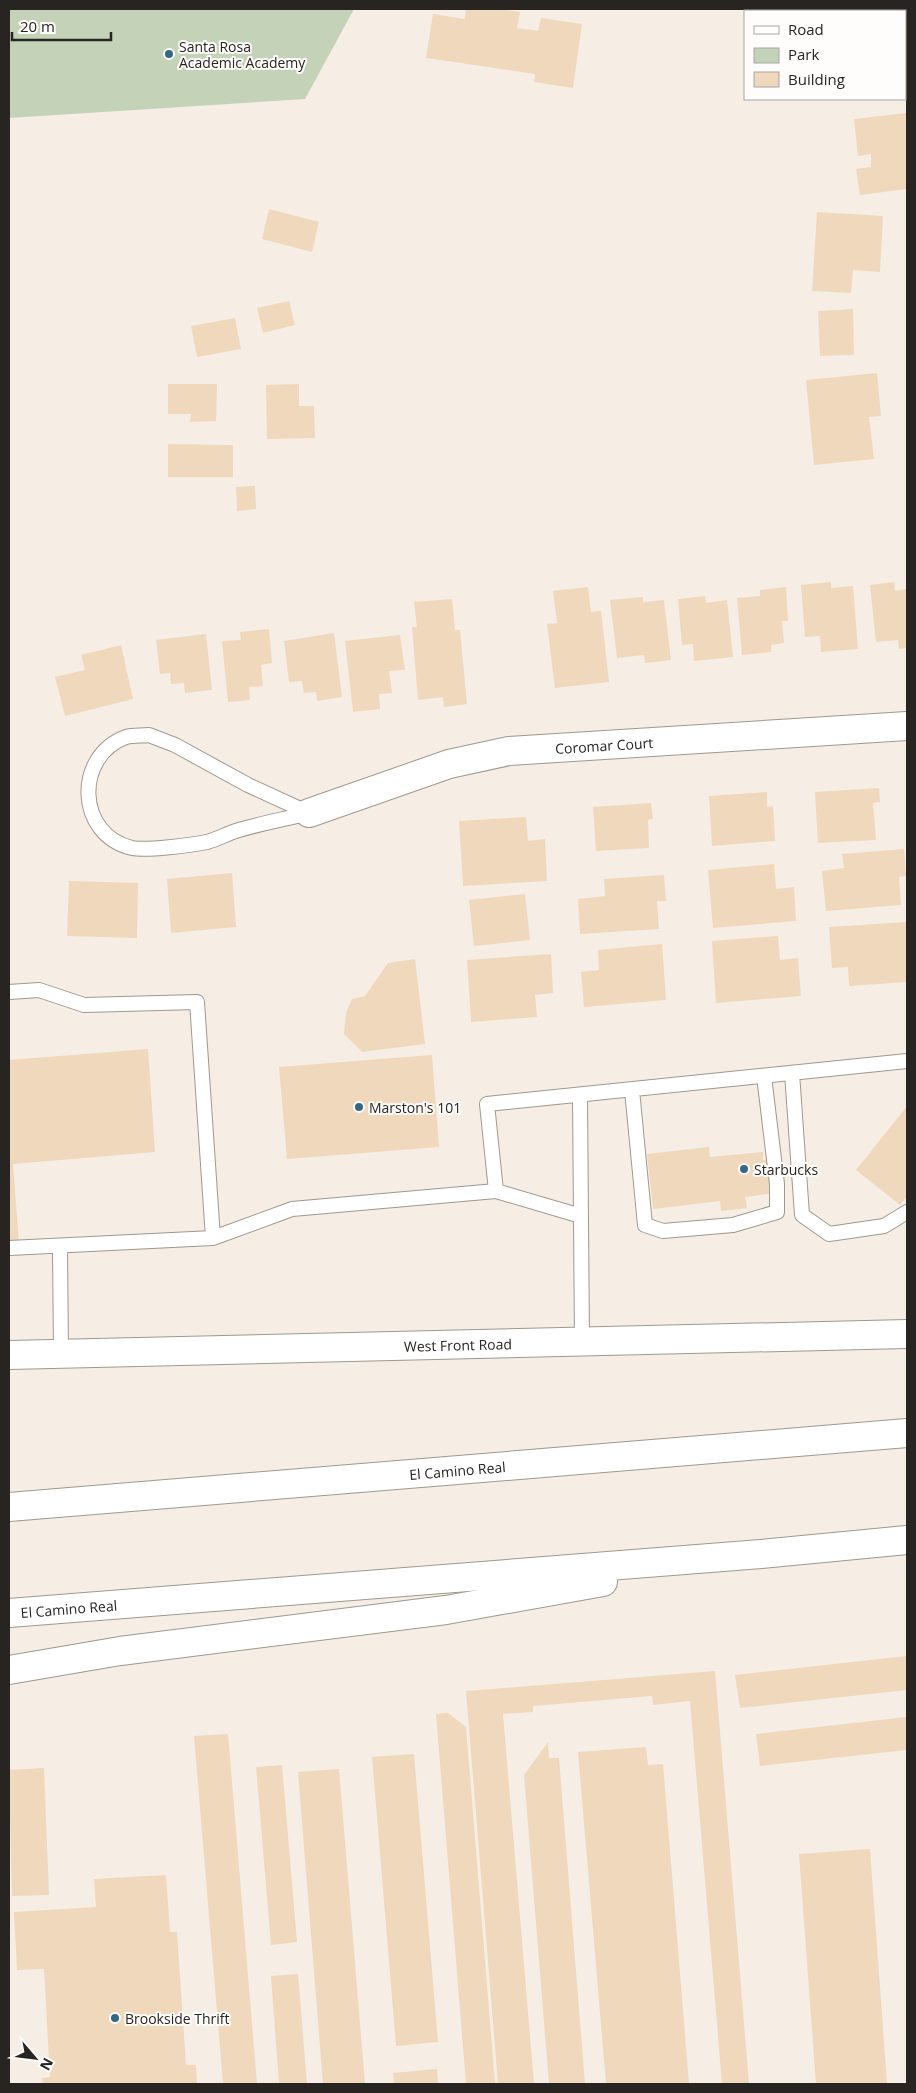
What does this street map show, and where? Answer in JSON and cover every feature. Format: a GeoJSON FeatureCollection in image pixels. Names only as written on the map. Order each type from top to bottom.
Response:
{"type":"FeatureCollection","features":[{"type":"Feature","properties":{"kind":"main road","name":"Coromar Court"},"geometry":{"type":"LineString","coordinates":[[309,813],[449,764],[509,751],[907,726]]}},
{"type":"Feature","properties":{"kind":"main road","name":"West Front Road"},"geometry":{"type":"LineString","coordinates":[[9,1355],[907,1334]]}},
{"type":"Feature","properties":{"kind":"main road","name":"El Camino Real"},"geometry":{"type":"LineString","coordinates":[[9,1507],[907,1434]]}},
{"type":"Feature","properties":{"kind":"main road","name":"El Camino Real"},"geometry":{"type":"LineString","coordinates":[[9,1613],[761,1554],[907,1540]]}},
{"type":"Feature","properties":{"kind":"main road"},"geometry":{"type":"LineString","coordinates":[[9,1670],[120,1651],[446,1610],[761,1554]]}},
{"type":"Feature","properties":{"kind":"lane"},"geometry":{"type":"LineString","coordinates":[[149,735],[175,745],[248,785],[309,813],[238,830],[207,842],[157,848],[132,848],[109,838],[97,826],[87,796],[90,773],[104,751],[126,737],[149,735]]}},
{"type":"Feature","properties":{"kind":"lane"},"geometry":{"type":"LineString","coordinates":[[9,992],[39,990],[84,1005],[198,1002],[214,1238]]}},
{"type":"Feature","properties":{"kind":"lane"},"geometry":{"type":"LineString","coordinates":[[496,1191],[487,1104],[907,1061]]}},
{"type":"Feature","properties":{"kind":"lane"},"geometry":{"type":"LineString","coordinates":[[792,1073],[802,1215],[828,1234],[884,1226],[907,1212]]}},
{"type":"Feature","properties":{"kind":"lane"},"geometry":{"type":"LineString","coordinates":[[632,1090],[645,1225],[663,1231],[733,1225],[777,1212],[777,1184],[764,1076]]}},
{"type":"Feature","properties":{"kind":"lane"},"geometry":{"type":"LineString","coordinates":[[580,1095],[582,1342]]}},
{"type":"Feature","properties":{"kind":"lane"},"geometry":{"type":"LineString","coordinates":[[9,1248],[214,1238],[292,1209],[496,1191],[581,1216]]}},
{"type":"Feature","properties":{"kind":"lane"},"geometry":{"type":"LineString","coordinates":[[60,1246],[62,1354]]}},
{"type":"Feature","properties":{"kind":"green space","name":"Santa Rosa Academic Academy"},"geometry":{"type":"Polygon","coordinates":[[[9,9],[354,9],[305,99],[9,118],[9,9]]]}},
{"type":"Feature","properties":{"kind":"building"},"geometry":{"type":"Polygon","coordinates":[[[466,9],[498,9],[520,12],[517,28],[538,31],[541,18],[582,24],[573,88],[534,82],[535,74],[426,58],[433,14],[465,19],[466,9]]]}},
{"type":"Feature","properties":{"kind":"building"},"geometry":{"type":"Polygon","coordinates":[[[907,113],[907,189],[860,195],[856,169],[871,167],[871,154],[858,156],[854,119],[907,113]]]}},
{"type":"Feature","properties":{"kind":"building"},"geometry":{"type":"Polygon","coordinates":[[[269,209],[319,222],[312,252],[262,239],[269,209]]]}},
{"type":"Feature","properties":{"kind":"building"},"geometry":{"type":"Polygon","coordinates":[[[817,212],[883,216],[880,272],[853,270],[851,293],[812,291],[817,212]]]}},
{"type":"Feature","properties":{"kind":"building"},"geometry":{"type":"Polygon","coordinates":[[[289,301],[295,325],[263,333],[257,308],[289,301]]]}},
{"type":"Feature","properties":{"kind":"building"},"geometry":{"type":"Polygon","coordinates":[[[853,309],[854,355],[820,356],[818,311],[853,309]]]}},
{"type":"Feature","properties":{"kind":"building"},"geometry":{"type":"Polygon","coordinates":[[[235,318],[241,349],[197,357],[191,326],[235,318]]]}},
{"type":"Feature","properties":{"kind":"building"},"geometry":{"type":"Polygon","coordinates":[[[877,373],[881,416],[869,417],[874,459],[814,465],[806,380],[877,373]]]}},
{"type":"Feature","properties":{"kind":"building"},"geometry":{"type":"Polygon","coordinates":[[[168,384],[217,384],[216,421],[190,422],[191,414],[168,414],[168,384]]]}},
{"type":"Feature","properties":{"kind":"building"},"geometry":{"type":"Polygon","coordinates":[[[299,384],[299,406],[314,406],[315,438],[267,439],[266,385],[299,384]]]}},
{"type":"Feature","properties":{"kind":"building"},"geometry":{"type":"Polygon","coordinates":[[[168,444],[233,445],[233,477],[168,477],[168,444]]]}},
{"type":"Feature","properties":{"kind":"building"},"geometry":{"type":"Polygon","coordinates":[[[255,486],[256,509],[237,511],[236,487],[255,486]]]}},
{"type":"Feature","properties":{"kind":"building"},"geometry":{"type":"Polygon","coordinates":[[[831,582],[831,588],[853,586],[858,649],[821,652],[820,636],[805,637],[801,585],[831,582]]]}},
{"type":"Feature","properties":{"kind":"building"},"geometry":{"type":"Polygon","coordinates":[[[894,582],[895,591],[907,589],[907,648],[899,649],[898,640],[876,642],[870,585],[894,582]]]}},
{"type":"Feature","properties":{"kind":"building"},"geometry":{"type":"Polygon","coordinates":[[[588,587],[591,612],[601,611],[609,682],[555,688],[547,624],[557,623],[553,591],[588,587]]]}},
{"type":"Feature","properties":{"kind":"building"},"geometry":{"type":"Polygon","coordinates":[[[786,587],[788,621],[782,621],[784,643],[771,645],[771,652],[742,655],[737,598],[760,596],[760,590],[786,587]]]}},
{"type":"Feature","properties":{"kind":"building"},"geometry":{"type":"Polygon","coordinates":[[[705,596],[706,603],[727,600],[733,657],[694,661],[693,644],[682,645],[678,599],[705,596]]]}},
{"type":"Feature","properties":{"kind":"building"},"geometry":{"type":"Polygon","coordinates":[[[643,597],[643,602],[664,600],[671,660],[645,663],[644,655],[617,658],[610,600],[643,597]]]}},
{"type":"Feature","properties":{"kind":"building"},"geometry":{"type":"Polygon","coordinates":[[[452,599],[455,630],[460,630],[467,704],[444,707],[443,697],[418,700],[412,627],[417,627],[414,602],[452,599]]]}},
{"type":"Feature","properties":{"kind":"building"},"geometry":{"type":"Polygon","coordinates":[[[269,629],[272,663],[261,665],[263,686],[249,687],[250,700],[228,702],[222,641],[241,640],[240,632],[269,629]]]}},
{"type":"Feature","properties":{"kind":"building"},"geometry":{"type":"Polygon","coordinates":[[[334,633],[342,697],[317,701],[316,692],[304,693],[302,681],[289,682],[284,641],[334,633]]]}},
{"type":"Feature","properties":{"kind":"building"},"geometry":{"type":"Polygon","coordinates":[[[206,634],[212,690],[185,693],[184,683],[171,684],[170,673],[160,674],[156,640],[206,634]]]}},
{"type":"Feature","properties":{"kind":"building"},"geometry":{"type":"Polygon","coordinates":[[[400,635],[405,670],[389,671],[392,693],[379,694],[380,709],[353,712],[345,641],[400,635]]]}},
{"type":"Feature","properties":{"kind":"building"},"geometry":{"type":"Polygon","coordinates":[[[121,645],[133,699],[65,716],[55,677],[85,670],[81,655],[121,645]]]}},
{"type":"Feature","properties":{"kind":"building"},"geometry":{"type":"Polygon","coordinates":[[[879,788],[880,802],[873,803],[876,840],[818,843],[815,792],[879,788]]]}},
{"type":"Feature","properties":{"kind":"building"},"geometry":{"type":"Polygon","coordinates":[[[767,792],[767,807],[773,806],[775,841],[712,846],[709,796],[767,792]]]}},
{"type":"Feature","properties":{"kind":"building"},"geometry":{"type":"Polygon","coordinates":[[[651,803],[653,819],[648,820],[649,848],[596,851],[593,807],[651,803]]]}},
{"type":"Feature","properties":{"kind":"building"},"geometry":{"type":"Polygon","coordinates":[[[526,817],[528,841],[545,839],[547,881],[463,886],[459,821],[526,817]]]}},
{"type":"Feature","properties":{"kind":"building"},"geometry":{"type":"Polygon","coordinates":[[[904,849],[906,876],[899,877],[901,905],[826,911],[822,871],[844,868],[842,854],[904,849]]]}},
{"type":"Feature","properties":{"kind":"building"},"geometry":{"type":"Polygon","coordinates":[[[774,864],[776,889],[794,887],[796,921],[713,928],[708,870],[774,864]]]}},
{"type":"Feature","properties":{"kind":"building"},"geometry":{"type":"Polygon","coordinates":[[[232,873],[236,927],[171,933],[167,879],[232,873]]]}},
{"type":"Feature","properties":{"kind":"building"},"geometry":{"type":"Polygon","coordinates":[[[664,875],[666,901],[657,901],[659,929],[580,934],[578,899],[605,896],[604,879],[664,875]]]}},
{"type":"Feature","properties":{"kind":"building"},"geometry":{"type":"Polygon","coordinates":[[[69,881],[138,883],[137,938],[67,936],[69,881]]]}},
{"type":"Feature","properties":{"kind":"building"},"geometry":{"type":"Polygon","coordinates":[[[525,894],[530,940],[474,946],[469,900],[525,894]]]}},
{"type":"Feature","properties":{"kind":"building"},"geometry":{"type":"Polygon","coordinates":[[[907,922],[907,982],[849,986],[848,967],[832,968],[829,927],[907,922]]]}},
{"type":"Feature","properties":{"kind":"building"},"geometry":{"type":"Polygon","coordinates":[[[778,936],[780,960],[798,958],[801,996],[716,1003],[712,941],[778,936]]]}},
{"type":"Feature","properties":{"kind":"building"},"geometry":{"type":"Polygon","coordinates":[[[662,944],[666,1000],[584,1007],[581,972],[599,970],[598,950],[662,944]]]}},
{"type":"Feature","properties":{"kind":"building"},"geometry":{"type":"Polygon","coordinates":[[[551,954],[553,993],[535,995],[537,1017],[471,1022],[467,960],[551,954]]]}},
{"type":"Feature","properties":{"kind":"building"},"geometry":{"type":"Polygon","coordinates":[[[415,959],[425,1044],[362,1052],[344,1034],[346,1013],[352,999],[365,996],[388,963],[415,959]]]}},
{"type":"Feature","properties":{"kind":"building"},"geometry":{"type":"Polygon","coordinates":[[[148,1049],[155,1152],[13,1164],[19,1243],[9,1244],[9,1060],[148,1049]]]}},
{"type":"Feature","properties":{"kind":"building","name":"Marston's 101"},"geometry":{"type":"Polygon","coordinates":[[[432,1055],[439,1147],[287,1159],[279,1067],[432,1055]]]}},
{"type":"Feature","properties":{"kind":"building"},"geometry":{"type":"Polygon","coordinates":[[[907,1106],[907,1196],[900,1205],[856,1170],[907,1106]]]}},
{"type":"Feature","properties":{"kind":"building"},"geometry":{"type":"Polygon","coordinates":[[[709,1147],[710,1157],[763,1152],[763,1160],[773,1159],[776,1193],[745,1197],[747,1208],[721,1211],[720,1201],[653,1209],[647,1154],[709,1147]]]}},
{"type":"Feature","properties":{"kind":"building"},"geometry":{"type":"Polygon","coordinates":[[[907,1656],[907,1690],[740,1708],[735,1675],[907,1656]]]}},
{"type":"Feature","properties":{"kind":"building"},"geometry":{"type":"Polygon","coordinates":[[[715,1671],[749,2084],[722,2084],[690,1701],[653,1705],[652,1696],[533,1706],[533,1712],[503,1714],[534,2084],[498,2084],[466,1691],[715,1671]]]}},
{"type":"Feature","properties":{"kind":"building"},"geometry":{"type":"Polygon","coordinates":[[[448,1713],[466,1727],[495,2084],[466,2084],[436,1714],[448,1713]]]}},
{"type":"Feature","properties":{"kind":"building"},"geometry":{"type":"Polygon","coordinates":[[[907,1717],[907,1750],[760,1766],[756,1734],[907,1717]]]}},
{"type":"Feature","properties":{"kind":"building"},"geometry":{"type":"Polygon","coordinates":[[[228,1734],[257,2084],[223,2084],[194,1736],[228,1734]]]}},
{"type":"Feature","properties":{"kind":"building"},"geometry":{"type":"Polygon","coordinates":[[[548,1742],[549,1758],[559,1758],[585,2084],[549,2084],[524,1775],[548,1742]]]}},
{"type":"Feature","properties":{"kind":"building"},"geometry":{"type":"Polygon","coordinates":[[[646,1747],[648,1765],[663,1764],[689,2084],[606,2084],[578,1752],[646,1747]]]}},
{"type":"Feature","properties":{"kind":"building"},"geometry":{"type":"Polygon","coordinates":[[[414,1754],[438,2042],[396,2046],[372,1757],[414,1754]]]}},
{"type":"Feature","properties":{"kind":"building"},"geometry":{"type":"Polygon","coordinates":[[[282,1765],[297,1942],[271,1945],[256,1767],[282,1765]]]}},
{"type":"Feature","properties":{"kind":"building"},"geometry":{"type":"Polygon","coordinates":[[[44,1768],[49,1895],[12,1896],[9,1770],[44,1768]]]}},
{"type":"Feature","properties":{"kind":"building"},"geometry":{"type":"Polygon","coordinates":[[[339,1769],[365,2084],[323,2084],[298,1772],[339,1769]]]}},
{"type":"Feature","properties":{"kind":"building"},"geometry":{"type":"Polygon","coordinates":[[[870,1849],[887,2084],[816,2084],[799,1854],[870,1849]]]}},
{"type":"Feature","properties":{"kind":"building","name":"Brookside Thrift"},"geometry":{"type":"Polygon","coordinates":[[[166,1875],[170,1932],[177,1932],[186,2065],[196,2065],[197,2084],[43,2084],[42,2078],[50,2077],[44,1969],[17,1970],[14,1912],[96,1907],[94,1879],[166,1875]]]}},
{"type":"Feature","properties":{"kind":"building"},"geometry":{"type":"Polygon","coordinates":[[[298,1974],[307,2084],[279,2084],[271,1976],[298,1974]]]}},
{"type":"Feature","properties":{"kind":"building"},"geometry":{"type":"Polygon","coordinates":[[[437,2069],[438,2084],[394,2084],[393,2073],[437,2069]]]}},
{"type":"Feature","properties":{"kind":"place","name":"Santa Rosa Academic Academy"},"geometry":{"type":"Point","coordinates":[169,54]}},
{"type":"Feature","properties":{"kind":"place","name":"Marston's 101"},"geometry":{"type":"Point","coordinates":[359,1107]}},
{"type":"Feature","properties":{"kind":"place","name":"Starbucks"},"geometry":{"type":"Point","coordinates":[744,1169]}},
{"type":"Feature","properties":{"kind":"place","name":"Brookside Thrift"},"geometry":{"type":"Point","coordinates":[115,2018]}}]}
